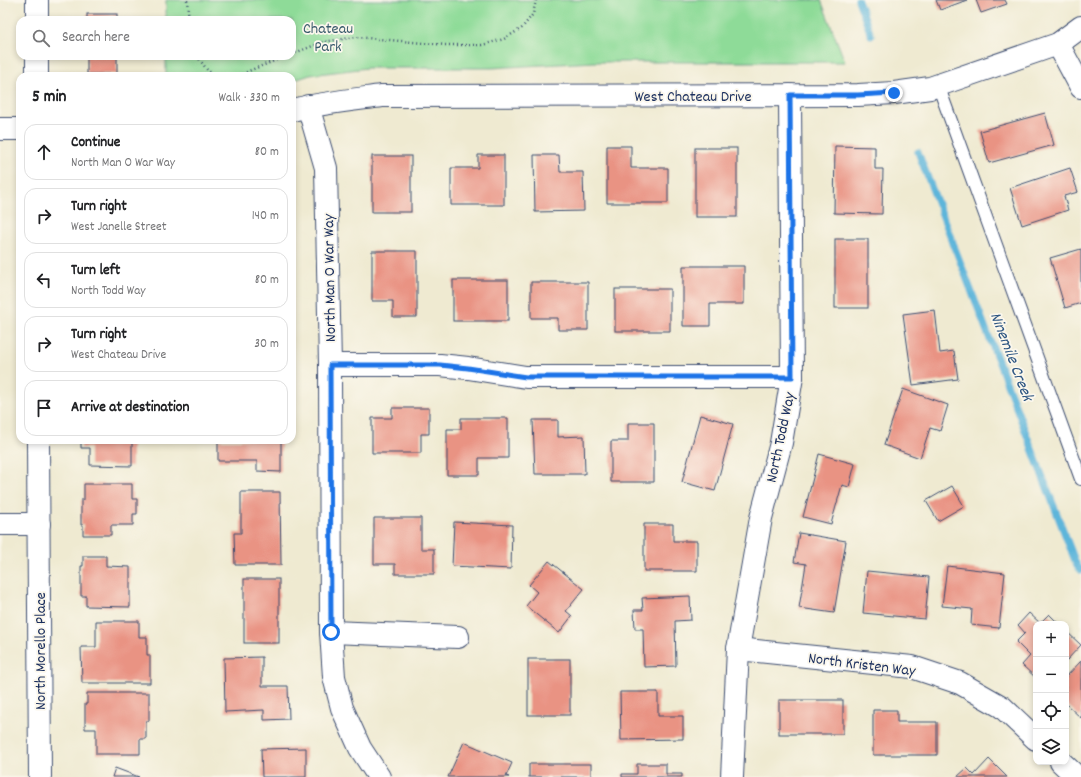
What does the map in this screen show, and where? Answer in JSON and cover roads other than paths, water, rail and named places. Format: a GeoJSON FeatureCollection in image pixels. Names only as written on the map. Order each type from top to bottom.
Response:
{"type":"FeatureCollection","features":[{"type":"Feature","properties":{"kind":"street"},"geometry":{"type":"LineString","coordinates":[[37,0],[37,16]]}},
{"type":"Feature","properties":{"kind":"street","name":"West Chateau Drive"},"geometry":{"type":"LineString","coordinates":[[300,108],[344,100],[382,96],[858,95],[894,93],[930,88],[1058,44],[1081,27]]}},
{"type":"Feature","properties":{"kind":"street"},"geometry":{"type":"LineString","coordinates":[[1058,44],[1081,87]]}},
{"type":"Feature","properties":{"kind":"street"},"geometry":{"type":"LineString","coordinates":[[37,60],[37,72]]}},
{"type":"Feature","properties":{"kind":"street","name":"North Todd Way"},"geometry":{"type":"LineString","coordinates":[[732,777],[738,649],[761,518],[781,443],[792,377],[790,95]]}},
{"type":"Feature","properties":{"kind":"street","name":"North Man O War Way"},"geometry":{"type":"LineString","coordinates":[[300,108],[326,168],[330,365],[331,632],[334,677],[342,708],[360,748],[379,777]]}},
{"type":"Feature","properties":{"kind":"street"},"geometry":{"type":"LineString","coordinates":[[0,129],[16,129]]}},
{"type":"Feature","properties":{"kind":"street"},"geometry":{"type":"LineString","coordinates":[[330,365],[440,365],[526,377],[792,377]]}},
{"type":"Feature","properties":{"kind":"street","name":"North Morello Place"},"geometry":{"type":"LineString","coordinates":[[38,444],[40,777]]}},
{"type":"Feature","properties":{"kind":"street"},"geometry":{"type":"LineString","coordinates":[[0,524],[38,524]]}},
{"type":"Feature","properties":{"kind":"street"},"geometry":{"type":"LineString","coordinates":[[331,632],[458,637]]}},
{"type":"Feature","properties":{"kind":"street","name":"North Kristen Way"},"geometry":{"type":"LineString","coordinates":[[738,649],[912,667],[960,683],[1002,707],[1033,736]]}},
{"type":"Feature","properties":{"kind":"street"},"geometry":{"type":"LineString","coordinates":[[1064,765],[1077,777]]}},
{"type":"Feature","properties":{"kind":"lane"},"geometry":{"type":"LineString","coordinates":[[938,85],[1081,479]]}},
{"type":"Feature","properties":{"kind":"waterway","name":"Ninemile Creek"},"geometry":{"type":"LineString","coordinates":[[858,0],[871,35]]}},
{"type":"Feature","properties":{"kind":"waterway","name":"Ninemile Creek"},"geometry":{"type":"LineString","coordinates":[[918,152],[1077,566],[1081,570]]}},
{"type":"Feature","properties":{"kind":"park label","name":"Chateau Park"},"geometry":{"type":"Point","coordinates":[328,36]}}]}
